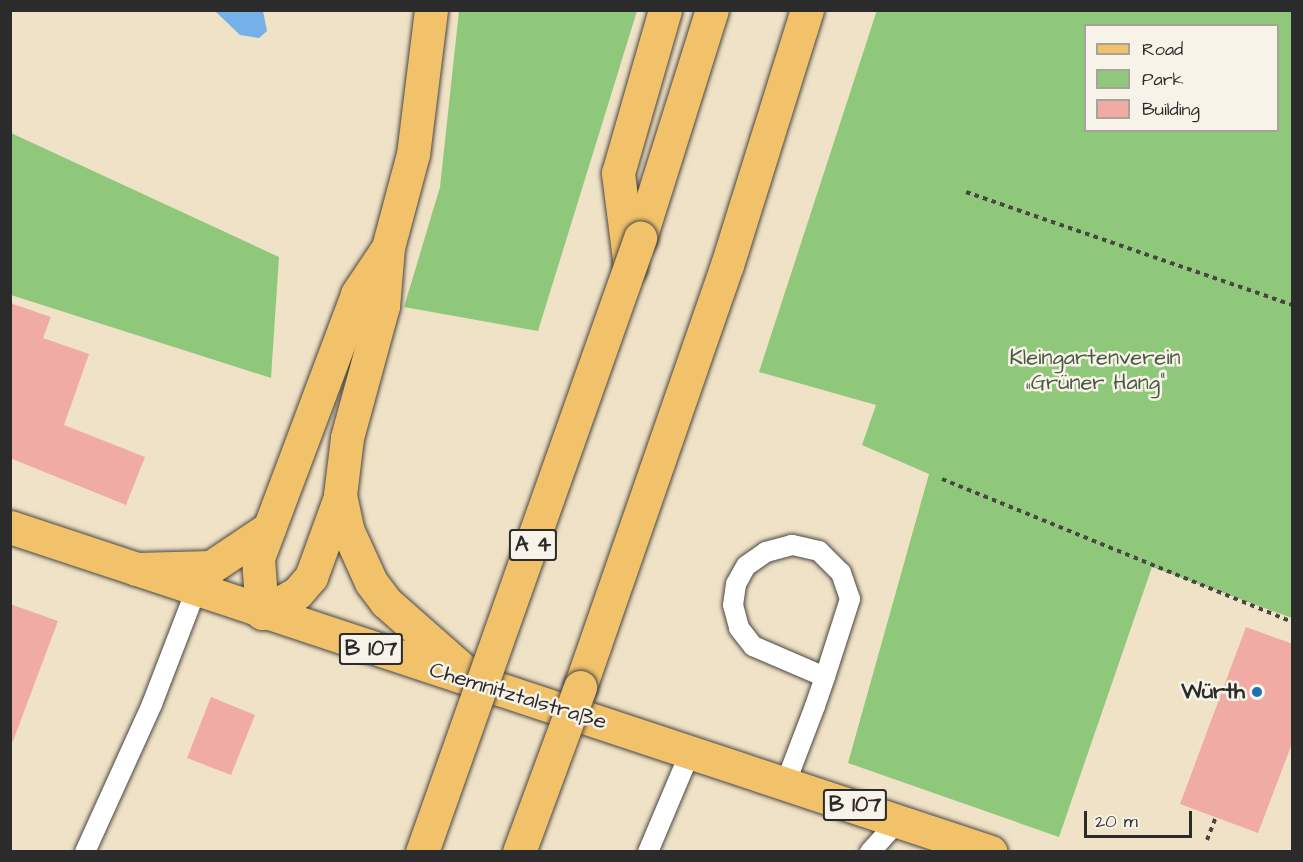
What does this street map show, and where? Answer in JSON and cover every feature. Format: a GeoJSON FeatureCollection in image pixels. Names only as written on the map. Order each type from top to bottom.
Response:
{"type":"FeatureCollection","features":[{"type":"Feature","properties":{"kind":"main road"},"geometry":{"type":"LineString","coordinates":[[388,247],[357,294],[258,558],[262,613],[297,593],[310,577],[340,495],[347,438],[383,306],[388,247],[424,96],[430,10]]}},
{"type":"Feature","properties":{"kind":"main road"},"geometry":{"type":"LineString","coordinates":[[632,246],[618,172],[665,10]]}},
{"type":"Feature","properties":{"kind":"main road","name":"A 4"},"geometry":{"type":"LineString","coordinates":[[422,852],[712,10]]}},
{"type":"Feature","properties":{"kind":"main road"},"geometry":{"type":"LineString","coordinates":[[519,852],[727,265],[807,10]]}},
{"type":"Feature","properties":{"kind":"main road"},"geometry":{"type":"LineString","coordinates":[[340,495],[347,530],[370,582],[386,602],[479,684]]}},
{"type":"Feature","properties":{"kind":"main road","name":"Chemnitztalstraße"},"geometry":{"type":"LineString","coordinates":[[10,527],[262,613],[691,750],[991,852]]}},
{"type":"Feature","properties":{"kind":"main road"},"geometry":{"type":"LineString","coordinates":[[136,569],[211,567],[269,528]]}},
{"type":"Feature","properties":{"kind":"lane"},"geometry":{"type":"LineString","coordinates":[[786,782],[825,677],[850,599],[840,573],[819,551],[792,545],[766,552],[746,566],[736,584],[733,605],[739,628],[762,651],[825,677]]}},
{"type":"Feature","properties":{"kind":"lane"},"geometry":{"type":"LineString","coordinates":[[85,852],[152,704],[196,590]]}},
{"type":"Feature","properties":{"kind":"lane"},"geometry":{"type":"LineString","coordinates":[[648,852],[691,750]]}},
{"type":"Feature","properties":{"kind":"lane"},"geometry":{"type":"LineString","coordinates":[[870,852],[899,820]]}},
{"type":"Feature","properties":{"kind":"path"},"geometry":{"type":"LineString","coordinates":[[966,192],[1293,305]]}},
{"type":"Feature","properties":{"kind":"path"},"geometry":{"type":"LineString","coordinates":[[942,479],[1293,622]]}},
{"type":"Feature","properties":{"kind":"path"},"geometry":{"type":"LineString","coordinates":[[1207,840],[1216,817]]}},
{"type":"Feature","properties":{"kind":"green space","name":"Kleingartenverein „Grüner Hang“"},"geometry":{"type":"Polygon","coordinates":[[[877,10],[1292,11],[1292,618],[1152,567],[1059,837],[848,763],[929,474],[862,445],[876,405],[759,372],[877,10]]]}},
{"type":"Feature","properties":{"kind":"green space"},"geometry":{"type":"Polygon","coordinates":[[[459,11],[637,11],[538,331],[404,307],[440,187],[459,11]]]}},
{"type":"Feature","properties":{"kind":"green space"},"geometry":{"type":"Polygon","coordinates":[[[11,133],[279,257],[271,378],[11,295],[11,133]]]}},
{"type":"Feature","properties":{"kind":"water"},"geometry":{"type":"Polygon","coordinates":[[[215,11],[263,11],[267,31],[259,38],[240,35],[215,11]]]}},
{"type":"Feature","properties":{"kind":"building"},"geometry":{"type":"Polygon","coordinates":[[[10,303],[51,317],[43,338],[89,354],[64,425],[145,457],[126,505],[10,458],[10,303]]]}},
{"type":"Feature","properties":{"kind":"building"},"geometry":{"type":"Polygon","coordinates":[[[10,604],[58,621],[13,741],[10,740],[10,604]]]}},
{"type":"Feature","properties":{"kind":"building","name":"Würth"},"geometry":{"type":"Polygon","coordinates":[[[1246,627],[1293,644],[1293,741],[1258,833],[1180,804],[1246,627]]]}},
{"type":"Feature","properties":{"kind":"building"},"geometry":{"type":"Polygon","coordinates":[[[211,697],[255,715],[231,775],[187,758],[211,697]]]}},
{"type":"Feature","properties":{"kind":"place","name":"Würth"},"geometry":{"type":"Point","coordinates":[1257,692]}}]}
